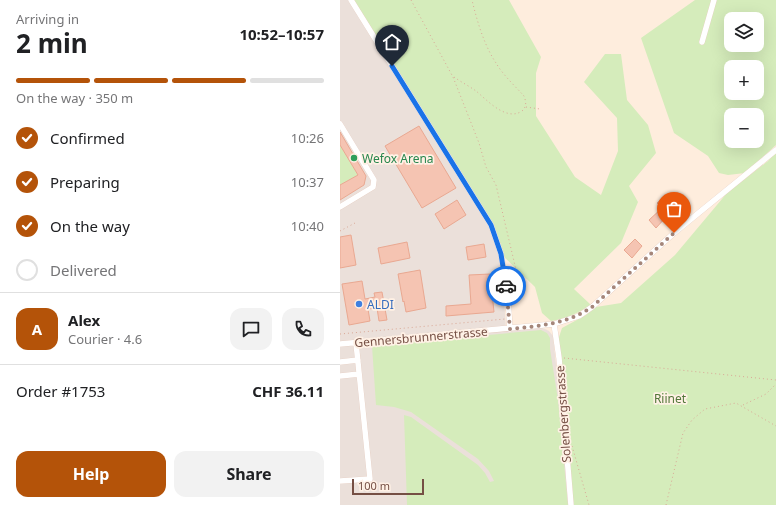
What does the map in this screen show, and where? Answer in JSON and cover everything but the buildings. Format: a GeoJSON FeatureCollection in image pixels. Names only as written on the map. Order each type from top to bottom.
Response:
{"type":"FeatureCollection","features":[{"type":"Feature","properties":{"kind":"street"},"geometry":{"type":"LineString","coordinates":[[351,0],[491,225],[501,254],[507,293],[510,329]]}},
{"type":"Feature","properties":{"kind":"street"},"geometry":{"type":"LineString","coordinates":[[702,42],[714,0]]}},
{"type":"Feature","properties":{"kind":"street"},"geometry":{"type":"LineString","coordinates":[[340,124],[374,180],[373,187],[340,207]]}},
{"type":"Feature","properties":{"kind":"street","name":"Gennersbrunnerstrasse"},"geometry":{"type":"LineString","coordinates":[[340,344],[554,324],[579,316],[592,307],[683,226],[776,150]]}},
{"type":"Feature","properties":{"kind":"street","name":"Solenbergstrasse"},"geometry":{"type":"LineString","coordinates":[[554,324],[559,358],[571,505]]}},
{"type":"Feature","properties":{"kind":"street"},"geometry":{"type":"LineString","coordinates":[[340,481],[370,479],[356,343]]}},
{"type":"Feature","properties":{"kind":"street"},"geometry":{"type":"LineString","coordinates":[[340,362],[358,360]]}},
{"type":"Feature","properties":{"kind":"street"},"geometry":{"type":"LineString","coordinates":[[340,376],[359,374]]}},
{"type":"Feature","properties":{"kind":"path"},"geometry":{"type":"LineString","coordinates":[[411,0],[453,77],[479,143],[486,167],[496,185],[517,274],[507,293]]}},
{"type":"Feature","properties":{"kind":"path"},"geometry":{"type":"LineString","coordinates":[[453,77],[476,91],[490,104],[506,112],[514,114],[522,111],[525,106],[526,103],[524,96],[496,64],[475,14],[472,0]]}},
{"type":"Feature","properties":{"kind":"path"},"geometry":{"type":"LineString","coordinates":[[525,106],[540,109]]}},
{"type":"Feature","properties":{"kind":"path"},"geometry":{"type":"LineString","coordinates":[[340,231],[355,223]]}},
{"type":"Feature","properties":{"kind":"path"},"geometry":{"type":"LineString","coordinates":[[340,334],[509,319]]}},
{"type":"Feature","properties":{"kind":"path"},"geometry":{"type":"LineString","coordinates":[[559,358],[776,380]]}},
{"type":"Feature","properties":{"kind":"path"},"geometry":{"type":"LineString","coordinates":[[742,406],[766,394],[776,384]]}},
{"type":"Feature","properties":{"kind":"path"},"geometry":{"type":"LineString","coordinates":[[666,505],[683,433],[692,420],[705,409],[736,403],[776,426]]}},
{"type":"Feature","properties":{"kind":"path"},"geometry":{"type":"LineString","coordinates":[[571,445],[589,505]]}},
{"type":"Feature","properties":{"kind":"shaded area"},"geometry":{"type":"Polygon","coordinates":[[[340,0],[351,0],[491,225],[501,254],[506,329],[541,327],[549,331],[553,336],[571,505],[340,505],[340,0]]]}},
{"type":"Feature","properties":{"kind":"green space"},"geometry":{"type":"Polygon","coordinates":[[[351,0],[509,0],[541,57],[536,73],[536,116],[575,177],[601,195],[618,151],[617,118],[584,82],[605,54],[621,54],[627,100],[648,125],[656,153],[629,186],[638,202],[621,243],[574,289],[591,305],[562,319],[551,321],[542,313],[535,287],[501,254],[491,225],[351,0]]]}},
{"type":"Feature","properties":{"kind":"green space"},"geometry":{"type":"Polygon","coordinates":[[[695,0],[776,0],[776,145],[745,173],[728,175],[719,173],[708,156],[674,133],[641,38],[695,0]]]}},
{"type":"Feature","properties":{"kind":"green space"},"geometry":{"type":"Polygon","coordinates":[[[340,145],[358,175],[340,185],[340,145]]]}},
{"type":"Feature","properties":{"kind":"green space","name":"Riinet"},"geometry":{"type":"Polygon","coordinates":[[[776,152],[776,505],[571,505],[556,338],[559,337],[562,328],[586,315],[596,307],[621,303],[675,255],[727,193],[768,161],[776,152]]]}},
{"type":"Feature","properties":{"kind":"green space"},"geometry":{"type":"Polygon","coordinates":[[[541,330],[547,333],[550,338],[550,349],[558,400],[568,505],[407,505],[404,415],[411,417],[478,465],[490,482],[494,481],[489,471],[478,459],[411,412],[394,407],[376,405],[372,346],[541,330]]]}},
{"type":"Feature","properties":{"kind":"way so far"},"geometry":{"type":"LineString","coordinates":[[506,286],[510,329],[562,322],[586,312],[674,233]]}},
{"type":"Feature","properties":{"kind":"place","name":"Wefox Arena"},"geometry":{"type":"Point","coordinates":[354,158]}},
{"type":"Feature","properties":{"kind":"place","name":"ALDI"},"geometry":{"type":"Point","coordinates":[359,304]}},
{"type":"Feature","properties":{"kind":"route"},"geometry":{"type":"LineString","coordinates":[[392,66],[491,225],[501,254],[506,286]]}}]}
